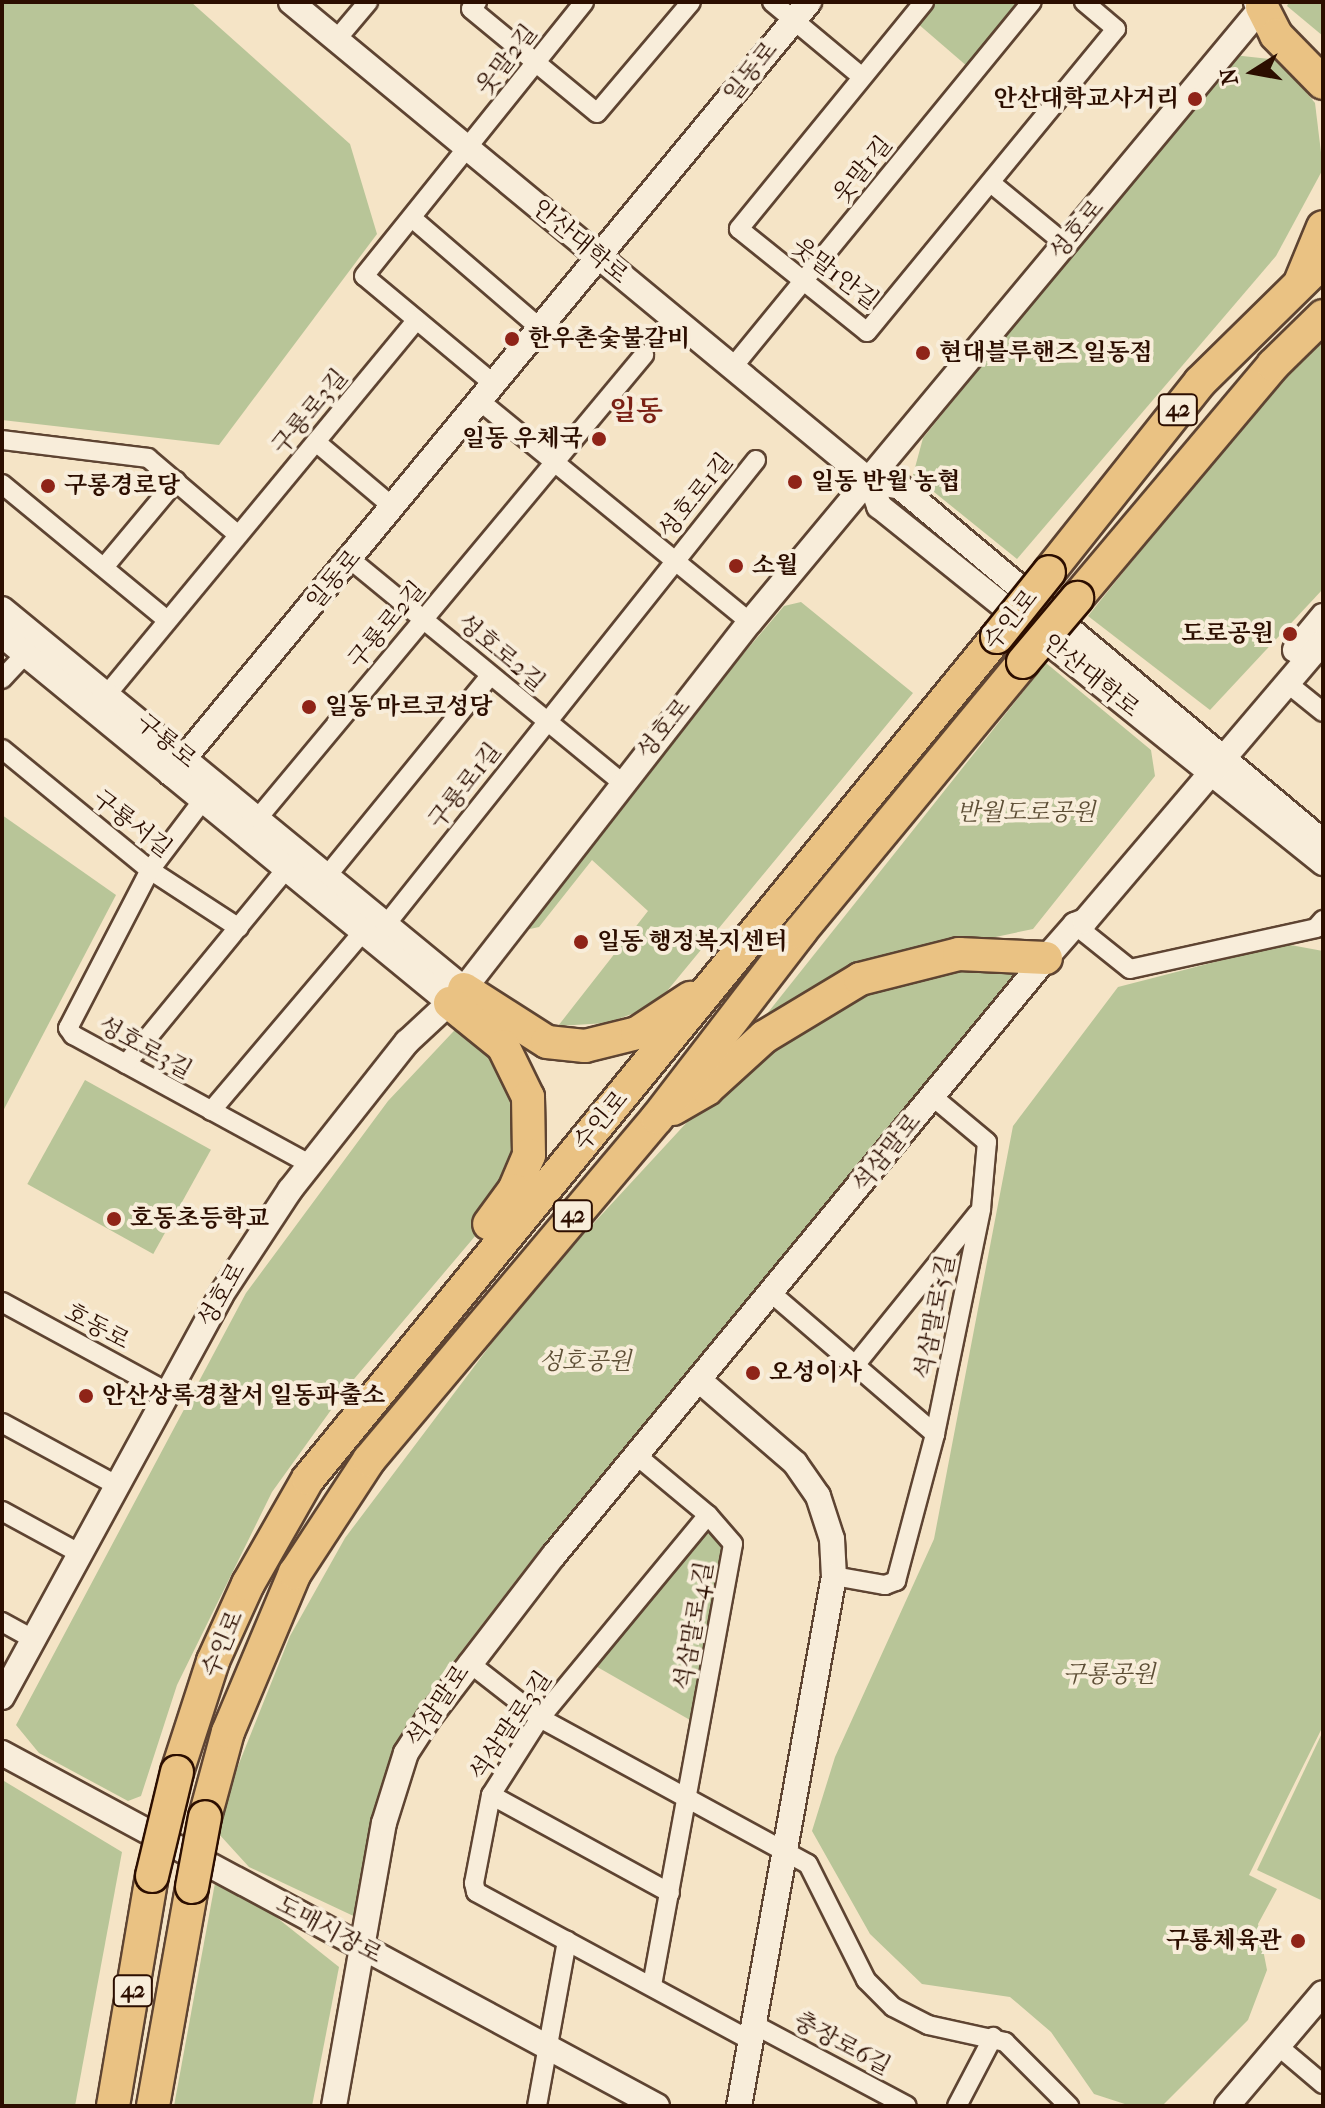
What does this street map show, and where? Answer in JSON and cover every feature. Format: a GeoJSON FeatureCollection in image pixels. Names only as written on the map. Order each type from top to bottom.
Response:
{"type":"FeatureCollection","features":[{"type":"Feature","properties":{"kind":"highway"},"geometry":{"type":"LineString","coordinates":[[1262,4],[1323,54]]}},
{"type":"Feature","properties":{"kind":"highway"},"geometry":{"type":"LineString","coordinates":[[1262,4],[1276,35],[1323,83]]}},
{"type":"Feature","properties":{"kind":"highway"},"geometry":{"type":"LineString","coordinates":[[1299,285],[1323,227]]}},
{"type":"Feature","properties":{"kind":"highway","name":"수인로"},"geometry":{"type":"LineString","coordinates":[[113,2106],[152,1876],[177,1772],[213,1661],[248,1584],[308,1479],[717,982],[1200,382],[1323,261]]}},
{"type":"Feature","properties":{"kind":"highway","name":"수인로"},"geometry":{"type":"LineString","coordinates":[[153,2106],[205,1817],[228,1732],[295,1573],[312,1545],[388,1436],[657,1118],[800,932],[1262,377],[1323,316]]}},
{"type":"Feature","properties":{"kind":"highway"},"geometry":{"type":"LineString","coordinates":[[657,1118],[707,1089],[764,1037],[860,979],[959,954],[1046,958]]}},
{"type":"Feature","properties":{"kind":"highway"},"geometry":{"type":"LineString","coordinates":[[457,996],[547,1042],[585,1046],[637,1033],[717,982]]}},
{"type":"Feature","properties":{"kind":"highway"},"geometry":{"type":"LineString","coordinates":[[413,1349],[464,1255],[514,1190],[531,1141],[528,1097],[517,1067],[503,1046],[457,996]]}},
{"type":"Feature","properties":{"kind":"street","name":"안산대학로"},"geometry":{"type":"LineString","coordinates":[[291,2],[870,481],[900,487],[1212,761],[1323,863]]}},
{"type":"Feature","properties":{"kind":"street"},"geometry":{"type":"LineString","coordinates":[[336,40],[368,2]]}},
{"type":"Feature","properties":{"kind":"street"},"geometry":{"type":"LineString","coordinates":[[477,2],[471,9],[597,113],[691,2]]}},
{"type":"Feature","properties":{"kind":"street","name":"웃말2길"},"geometry":{"type":"LineString","coordinates":[[417,320],[364,276],[469,150],[535,61],[584,2]]}},
{"type":"Feature","properties":{"kind":"street"},"geometry":{"type":"LineString","coordinates":[[772,2],[802,11],[862,77]]}},
{"type":"Feature","properties":{"kind":"street","name":"웃말1안길"},"geometry":{"type":"LineString","coordinates":[[924,2],[739,229],[867,332],[1116,29],[1084,2]]}},
{"type":"Feature","properties":{"kind":"street","name":"웃말1길"},"geometry":{"type":"LineString","coordinates":[[732,368],[1032,2]]}},
{"type":"Feature","properties":{"kind":"street","name":"성호로"},"geometry":{"type":"LineString","coordinates":[[2,1697],[239,1264],[310,1164],[407,1042],[457,996],[621,782],[750,622],[870,481],[1262,4]]}},
{"type":"Feature","properties":{"kind":"street","name":"일동로"},"geometry":{"type":"LineString","coordinates":[[179,766],[802,11]]}},
{"type":"Feature","properties":{"kind":"street"},"geometry":{"type":"LineString","coordinates":[[991,183],[1065,244]]}},
{"type":"Feature","properties":{"kind":"street"},"geometry":{"type":"LineString","coordinates":[[412,218],[541,329]]}},
{"type":"Feature","properties":{"kind":"street"},"geometry":{"type":"LineString","coordinates":[[417,320],[488,394]]}},
{"type":"Feature","properties":{"kind":"street","name":"구룡로3길"},"geometry":{"type":"LineString","coordinates":[[108,693],[417,320]]}},
{"type":"Feature","properties":{"kind":"street"},"geometry":{"type":"LineString","coordinates":[[555,465],[644,355]]}},
{"type":"Feature","properties":{"kind":"street","name":"성호로1길"},"geometry":{"type":"LineString","coordinates":[[488,394],[555,465],[750,622]]}},
{"type":"Feature","properties":{"kind":"street"},"geometry":{"type":"LineString","coordinates":[[2,440],[148,458],[238,535]]}},
{"type":"Feature","properties":{"kind":"street"},"geometry":{"type":"LineString","coordinates":[[316,442],[394,508]]}},
{"type":"Feature","properties":{"kind":"street","name":"성호로1길"},"geometry":{"type":"LineString","coordinates":[[673,562],[756,460]]}},
{"type":"Feature","properties":{"kind":"street","name":"구룡로2길"},"geometry":{"type":"LineString","coordinates":[[258,818],[555,465]]}},
{"type":"Feature","properties":{"kind":"street"},"geometry":{"type":"LineString","coordinates":[[105,566],[176,481]]}},
{"type":"Feature","properties":{"kind":"street"},"geometry":{"type":"LineString","coordinates":[[2,484],[167,620]]}},
{"type":"Feature","properties":{"kind":"street","name":"성호로2길"},"geometry":{"type":"LineString","coordinates":[[351,560],[621,782]]}},
{"type":"Feature","properties":{"kind":"street","name":"구룡로1길"},"geometry":{"type":"LineString","coordinates":[[373,930],[673,562]]}},
{"type":"Feature","properties":{"kind":"street","name":"구룡로"},"geometry":{"type":"LineString","coordinates":[[2,609],[108,693],[179,766],[203,800],[286,869],[373,930],[457,996]]}},
{"type":"Feature","properties":{"kind":"street","name":"석삼말로"},"geometry":{"type":"LineString","coordinates":[[334,2106],[384,1823],[406,1753],[468,1662],[1046,958],[1075,925],[1085,921],[1323,616]]}},
{"type":"Feature","properties":{"kind":"street","name":"구룡로"},"geometry":{"type":"LineString","coordinates":[[2,635],[179,766],[258,818],[326,877],[373,930]]}},
{"type":"Feature","properties":{"kind":"street","name":"석삼말로"},"geometry":{"type":"LineString","coordinates":[[1212,761],[1323,641]]}},
{"type":"Feature","properties":{"kind":"street"},"geometry":{"type":"LineString","coordinates":[[2,679],[25,654]]}},
{"type":"Feature","properties":{"kind":"street"},"geometry":{"type":"LineString","coordinates":[[326,877],[490,676]]}},
{"type":"Feature","properties":{"kind":"street"},"geometry":{"type":"LineString","coordinates":[[1287,683],[1323,712]]}},
{"type":"Feature","properties":{"kind":"street","name":"구룡서길"},"geometry":{"type":"LineString","coordinates":[[2,749],[150,870],[239,928]]}},
{"type":"Feature","properties":{"kind":"street","name":"안산대학로"},"geometry":{"type":"LineString","coordinates":[[1212,761],[1323,842]]}},
{"type":"Feature","properties":{"kind":"street","name":"성호로3길"},"geometry":{"type":"LineString","coordinates":[[203,800],[150,870],[68,1028],[73,1035],[310,1164]]}},
{"type":"Feature","properties":{"kind":"street"},"geometry":{"type":"LineString","coordinates":[[126,1064],[286,869]]}},
{"type":"Feature","properties":{"kind":"street"},"geometry":{"type":"LineString","coordinates":[[1075,925],[1130,969],[1316,928],[1323,920]]}},
{"type":"Feature","properties":{"kind":"street"},"geometry":{"type":"LineString","coordinates":[[211,1111],[373,930]]}},
{"type":"Feature","properties":{"kind":"street","name":"석삼말로5길"},"geometry":{"type":"LineString","coordinates":[[834,1576],[885,1585],[896,1581],[935,1434],[981,1209],[987,1142],[933,1097]]}},
{"type":"Feature","properties":{"kind":"street","name":"석삼말로5길"},"geometry":{"type":"LineString","coordinates":[[856,1364],[981,1209]]}},
{"type":"Feature","properties":{"kind":"street","name":"석삼말로5길"},"geometry":{"type":"LineString","coordinates":[[770,1292],[935,1434]]}},
{"type":"Feature","properties":{"kind":"street","name":"호동로"},"geometry":{"type":"LineString","coordinates":[[2,1302],[169,1393]]}},
{"type":"Feature","properties":{"kind":"street"},"geometry":{"type":"LineString","coordinates":[[699,1380],[795,1463],[818,1496],[832,1539],[834,1576],[739,2106]]}},
{"type":"Feature","properties":{"kind":"street"},"geometry":{"type":"LineString","coordinates":[[2,1423],[118,1486]]}},
{"type":"Feature","properties":{"kind":"street","name":"석삼말로4길"},"geometry":{"type":"LineString","coordinates":[[636,1455],[708,1515],[733,1544],[652,1986]]}},
{"type":"Feature","properties":{"kind":"street"},"geometry":{"type":"LineString","coordinates":[[2,1511],[81,1554]]}},
{"type":"Feature","properties":{"kind":"street","name":"석삼말로3길"},"geometry":{"type":"LineString","coordinates":[[708,1515],[540,1718],[491,1795],[476,1892],[652,1986],[752,2032]]}},
{"type":"Feature","properties":{"kind":"street"},"geometry":{"type":"LineString","coordinates":[[2,1622],[33,1639]]}},
{"type":"Feature","properties":{"kind":"street"},"geometry":{"type":"LineString","coordinates":[[468,1662],[540,1718],[808,1864],[866,1980],[893,2007],[928,2025],[993,2037],[1031,2064],[1069,2106]]}},
{"type":"Feature","properties":{"kind":"street","name":"도매시장로"},"geometry":{"type":"LineString","coordinates":[[2,1753],[657,2106]]}},
{"type":"Feature","properties":{"kind":"street"},"geometry":{"type":"LineString","coordinates":[[491,1795],[670,1893]]}},
{"type":"Feature","properties":{"kind":"street"},"geometry":{"type":"LineString","coordinates":[[537,2106],[567,1941]]}},
{"type":"Feature","properties":{"kind":"street"},"geometry":{"type":"LineString","coordinates":[[1227,2106],[1323,1993]]}},
{"type":"Feature","properties":{"kind":"street","name":"충장로6길"},"geometry":{"type":"LineString","coordinates":[[752,2032],[907,2106]]}},
{"type":"Feature","properties":{"kind":"street"},"geometry":{"type":"LineString","coordinates":[[957,2106],[993,2037]]}},
{"type":"Feature","properties":{"kind":"street"},"geometry":{"type":"LineString","coordinates":[[1278,2046],[1323,2084]]}},
{"type":"Feature","properties":{"kind":"green space"},"geometry":{"type":"Polygon","coordinates":[[[2,2],[191,2],[350,144],[377,234],[219,445],[2,420],[2,2]]]}},
{"type":"Feature","properties":{"kind":"green space"},"geometry":{"type":"Polygon","coordinates":[[[935,2],[1023,2],[968,67],[917,23],[935,2]]]}},
{"type":"Feature","properties":{"kind":"green space"},"geometry":{"type":"Polygon","coordinates":[[[1289,2],[1323,2],[1323,36],[1287,6],[1289,2]]]}},
{"type":"Feature","properties":{"kind":"green space"},"geometry":{"type":"Polygon","coordinates":[[[1233,55],[1279,60],[1315,103],[1323,169],[1276,256],[1017,559],[913,475],[923,438],[1233,55]]]}},
{"type":"Feature","properties":{"kind":"green space"},"geometry":{"type":"Polygon","coordinates":[[[1323,334],[1323,589],[1210,710],[1088,616],[1270,390],[1323,334]]]}},
{"type":"Feature","properties":{"kind":"green space"},"geometry":{"type":"Polygon","coordinates":[[[801,602],[913,693],[667,991],[640,1011],[607,1023],[558,1026],[648,911],[592,860],[539,927],[530,929],[518,920],[784,606],[801,602]]]}},
{"type":"Feature","properties":{"kind":"green space","name":"반월도로공원"},"geometry":{"type":"Polygon","coordinates":[[[1046,663],[1151,750],[1155,776],[1033,929],[882,961],[766,1015],[1046,663]]]}},
{"type":"Feature","properties":{"kind":"green space"},"geometry":{"type":"Polygon","coordinates":[[[2,815],[116,895],[2,1113],[2,815]]]}},
{"type":"Feature","properties":{"kind":"green space","name":"구룡공원"},"geometry":{"type":"Polygon","coordinates":[[[1285,944],[1323,951],[1323,1726],[1249,1875],[1277,1889],[1258,1924],[1267,1970],[1248,2020],[1162,2106],[1131,2106],[1094,2094],[1051,2032],[1010,1997],[922,1984],[870,1934],[812,1831],[835,1757],[934,1539],[1013,1126],[1118,987],[1285,944]]]}},
{"type":"Feature","properties":{"kind":"green space","name":"성호공원"},"geometry":{"type":"Polygon","coordinates":[[[1008,960],[1014,980],[543,1545],[417,1709],[385,1776],[362,1920],[249,1867],[218,1833],[232,1781],[290,1636],[345,1538],[531,1291],[714,1093],[859,986],[1008,960]]]}},
{"type":"Feature","properties":{"kind":"green space"},"geometry":{"type":"Polygon","coordinates":[[[467,1017],[524,1100],[504,1202],[349,1385],[272,1492],[177,1685],[141,1796],[128,1801],[39,1753],[16,1725],[246,1293],[388,1101],[467,1017]]]}},
{"type":"Feature","properties":{"kind":"green space"},"geometry":{"type":"Polygon","coordinates":[[[85,1080],[211,1150],[153,1254],[27,1184],[85,1080]]]}},
{"type":"Feature","properties":{"kind":"green space"},"geometry":{"type":"Polygon","coordinates":[[[704,1533],[717,1535],[724,1545],[690,1720],[592,1664],[704,1533]]]}},
{"type":"Feature","properties":{"kind":"green space"},"geometry":{"type":"Polygon","coordinates":[[[1323,1731],[1323,1901],[1257,1870],[1323,1731]]]}},
{"type":"Feature","properties":{"kind":"green space"},"geometry":{"type":"Polygon","coordinates":[[[4,1781],[122,1852],[75,2106],[2,2106],[4,1781]]]}},
{"type":"Feature","properties":{"kind":"green space"},"geometry":{"type":"Polygon","coordinates":[[[215,1883],[266,1909],[339,1967],[312,2106],[174,2106],[215,1883]]]}},
{"type":"Feature","properties":{"kind":"place","name":"안산대학교사거리"},"geometry":{"type":"Point","coordinates":[1195,99]}},
{"type":"Feature","properties":{"kind":"place","name":"한우촌숯불갈비"},"geometry":{"type":"Point","coordinates":[512,339]}},
{"type":"Feature","properties":{"kind":"place","name":"현대블루핸즈 일동점"},"geometry":{"type":"Point","coordinates":[923,353]}},
{"type":"Feature","properties":{"kind":"place","name":"일동 우체국"},"geometry":{"type":"Point","coordinates":[599,439]}},
{"type":"Feature","properties":{"kind":"place","name":"일동 반월 농협"},"geometry":{"type":"Point","coordinates":[795,482]}},
{"type":"Feature","properties":{"kind":"place","name":"구롱경로당"},"geometry":{"type":"Point","coordinates":[48,486]}},
{"type":"Feature","properties":{"kind":"place","name":"소월"},"geometry":{"type":"Point","coordinates":[736,566]}},
{"type":"Feature","properties":{"kind":"place","name":"도로공원"},"geometry":{"type":"Point","coordinates":[1290,634]}},
{"type":"Feature","properties":{"kind":"place","name":"일동 마르코성당"},"geometry":{"type":"Point","coordinates":[309,707]}},
{"type":"Feature","properties":{"kind":"place","name":"일동 행정복지센터"},"geometry":{"type":"Point","coordinates":[581,942]}},
{"type":"Feature","properties":{"kind":"place","name":"호동초등학교"},"geometry":{"type":"Point","coordinates":[114,1219]}},
{"type":"Feature","properties":{"kind":"place","name":"오성이사"},"geometry":{"type":"Point","coordinates":[753,1373]}},
{"type":"Feature","properties":{"kind":"place","name":"안산상록경찰서 일동파출소"},"geometry":{"type":"Point","coordinates":[86,1396]}},
{"type":"Feature","properties":{"kind":"place","name":"구룡체육관"},"geometry":{"type":"Point","coordinates":[1298,1941]}},
{"type":"Feature","properties":{"kind":"district","name":"일동"},"geometry":{"type":"Point","coordinates":[636,411]}}]}
